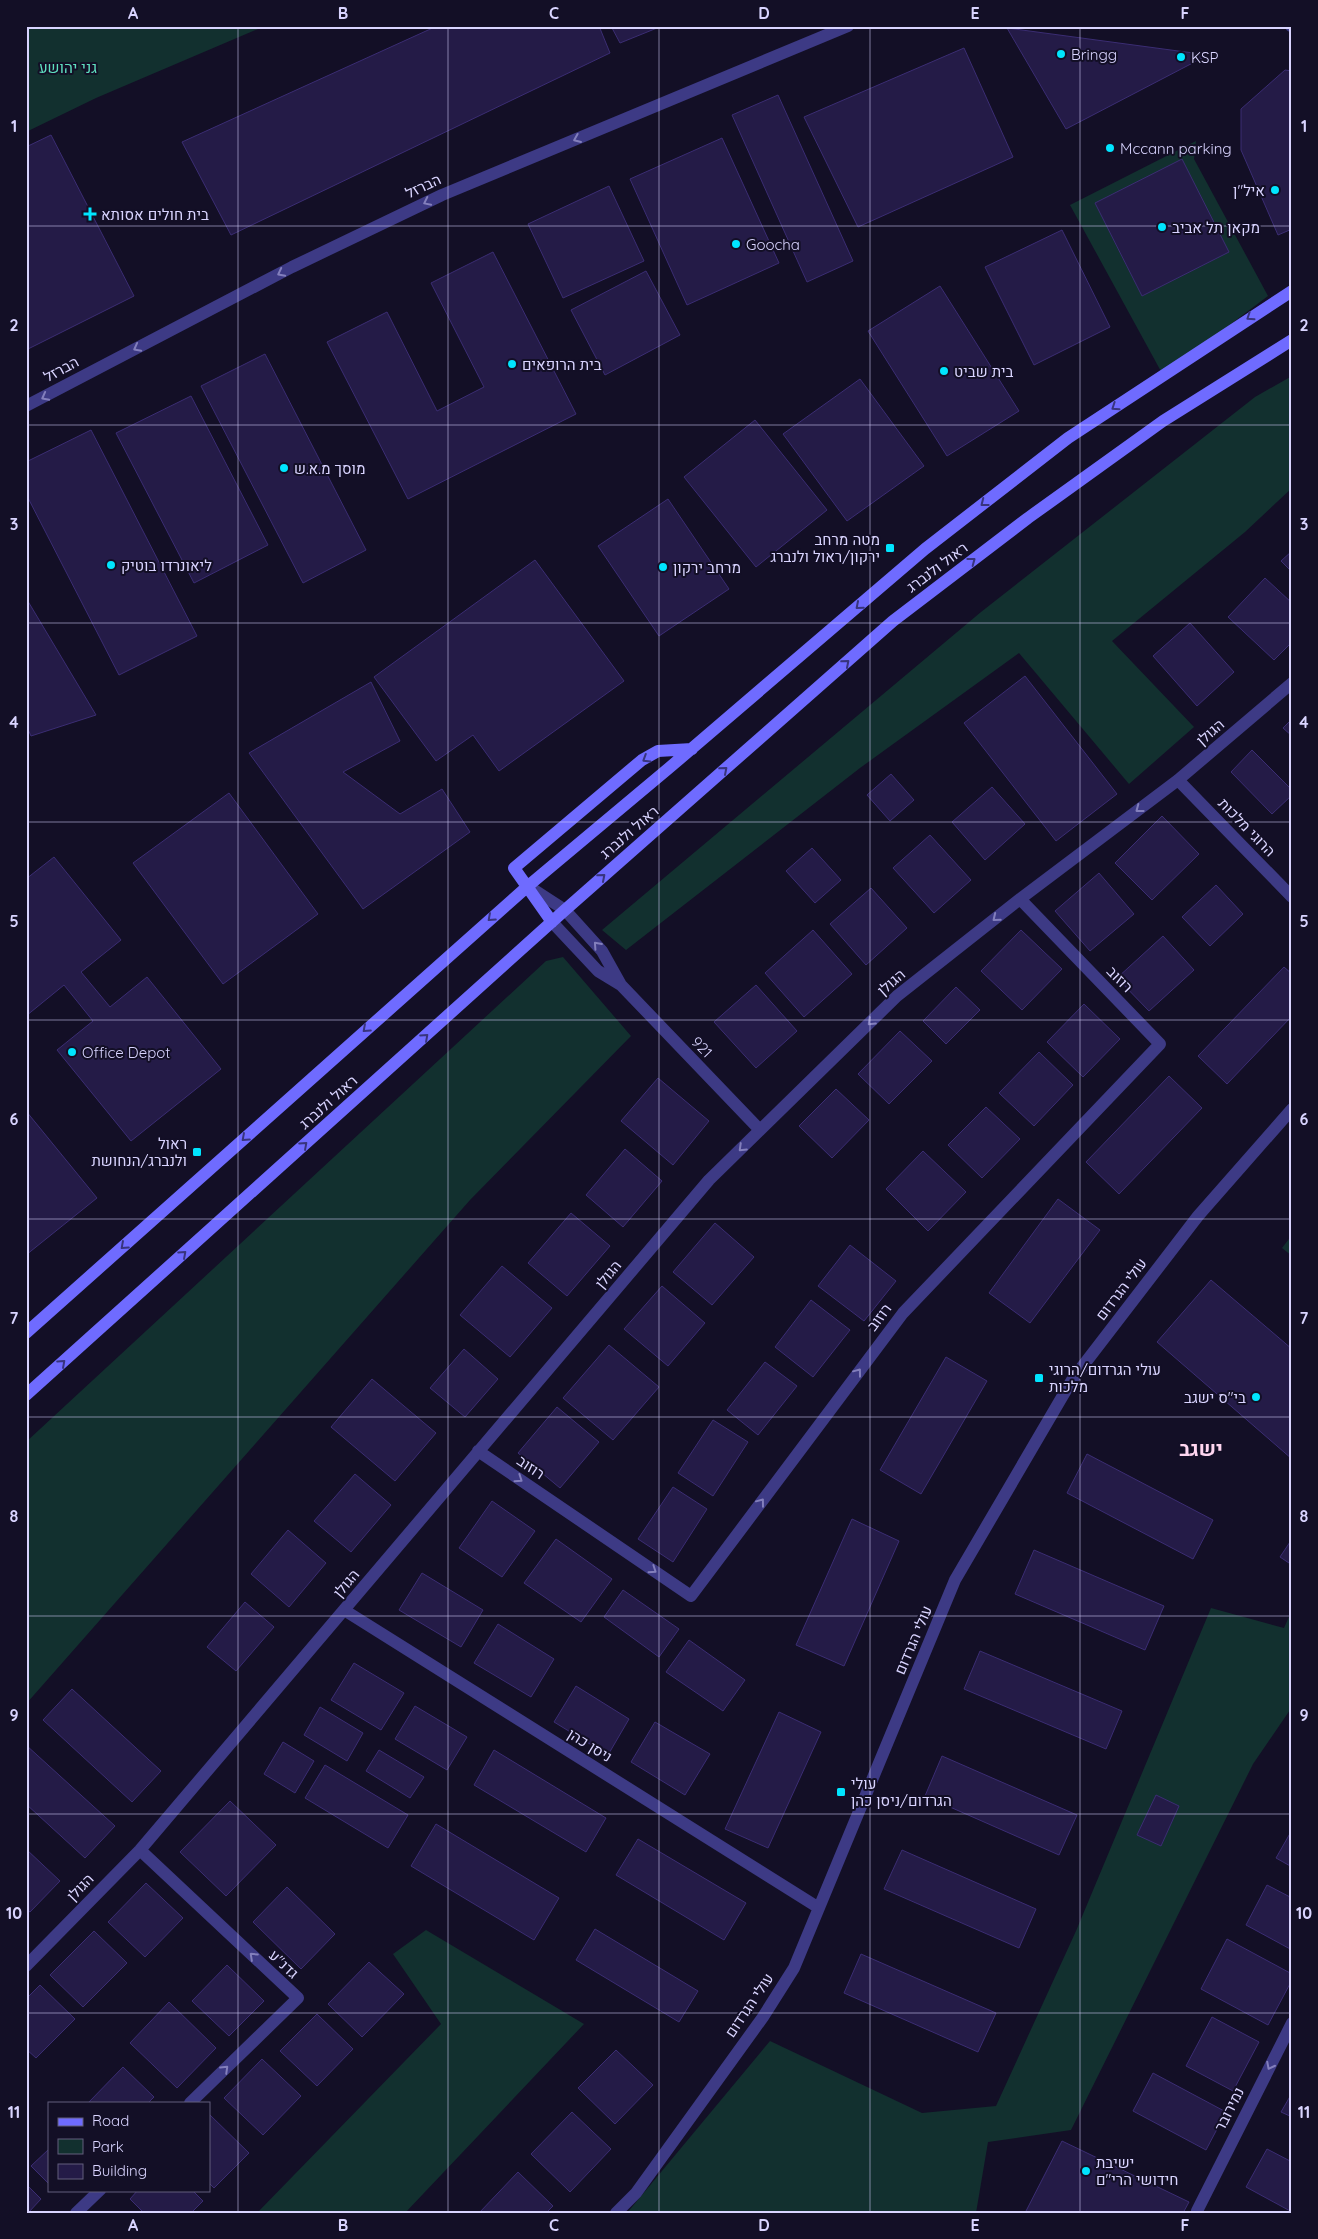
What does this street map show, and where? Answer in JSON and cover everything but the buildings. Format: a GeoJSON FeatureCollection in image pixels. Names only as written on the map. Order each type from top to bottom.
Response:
{"type":"FeatureCollection","features":[{"type":"Feature","properties":{"kind":"street","name":"הברזל"},"geometry":{"type":"LineString","coordinates":[[26,406],[292,267],[442,195],[848,26]]}},
{"type":"Feature","properties":{"kind":"street","name":"ראול ולנברג"},"geometry":{"type":"LineString","coordinates":[[26,1333],[528,886],[692,749],[925,549],[1068,438],[1292,291]]}},
{"type":"Feature","properties":{"kind":"street","name":"ראול ולנברג"},"geometry":{"type":"LineString","coordinates":[[26,1396],[565,910],[893,621],[1028,518],[1155,427],[1292,340]]}},
{"type":"Feature","properties":{"kind":"street","name":"הגולן"},"geometry":{"type":"LineString","coordinates":[[26,1966],[140,1850],[709,1180],[897,996],[1020,899],[1178,780],[1292,683]]}},
{"type":"Feature","properties":{"kind":"street"},"geometry":{"type":"LineString","coordinates":[[552,922],[514,868],[642,760],[658,751],[692,749]]}},
{"type":"Feature","properties":{"kind":"street","name":"הרוגי מלכות"},"geometry":{"type":"LineString","coordinates":[[1178,780],[1292,897]]}},
{"type":"Feature","properties":{"kind":"street","name":"921"},"geometry":{"type":"LineString","coordinates":[[528,886],[565,910],[602,951],[621,985],[760,1130]]}},
{"type":"Feature","properties":{"kind":"street","name":"רוזוב"},"geometry":{"type":"LineString","coordinates":[[478,1451],[691,1596],[903,1313],[1160,1044],[1020,899]]}},
{"type":"Feature","properties":{"kind":"street","name":"921"},"geometry":{"type":"LineString","coordinates":[[552,922],[598,971],[621,985]]}},
{"type":"Feature","properties":{"kind":"street","name":"עולי הגרדום"},"geometry":{"type":"LineString","coordinates":[[616,2213],[636,2193],[763,2017],[794,1968],[955,1580],[1064,1395],[1198,1216],[1292,1110]]}},
{"type":"Feature","properties":{"kind":"street","name":"ניסן כהן"},"geometry":{"type":"LineString","coordinates":[[344,1610],[819,1908]]}},
{"type":"Feature","properties":{"kind":"street","name":"גדנ\"ע"},"geometry":{"type":"LineString","coordinates":[[140,1850],[298,1998],[191,2102]]}},
{"type":"Feature","properties":{"kind":"street","name":"נמירובר"},"geometry":{"type":"LineString","coordinates":[[1198,2212],[1292,2023]]}},
{"type":"Feature","properties":{"kind":"street"},"geometry":{"type":"LineString","coordinates":[[76,2213],[98,2192]]}},
{"type":"Feature","properties":{"kind":"green space","name":"גני יהושע"},"geometry":{"type":"Polygon","coordinates":[[[26,26],[265,26],[96,98],[26,132],[26,26]]]}},
{"type":"Feature","properties":{"kind":"green space"},"geometry":{"type":"Polygon","coordinates":[[[1196,141],[1194,159],[1268,296],[1163,375],[1070,205],[1196,141]]]}},
{"type":"Feature","properties":{"kind":"green space"},"geometry":{"type":"Polygon","coordinates":[[[1292,376],[1292,488],[1245,532],[1112,641],[1194,727],[1129,784],[1019,653],[860,768],[626,950],[602,930],[981,612],[1255,397],[1292,376]]]}},
{"type":"Feature","properties":{"kind":"green space"},"geometry":{"type":"Polygon","coordinates":[[[563,957],[631,1036],[470,1200],[26,1704],[26,1442],[546,961],[563,957]]]}},
{"type":"Feature","properties":{"kind":"green space"},"geometry":{"type":"Polygon","coordinates":[[[1292,1235],[1292,1256],[1282,1248],[1292,1235]]]}},
{"type":"Feature","properties":{"kind":"green space"},"geometry":{"type":"Polygon","coordinates":[[[1211,1608],[1284,1628],[1292,1610],[1292,1707],[1253,1764],[1071,2130],[988,2142],[976,2213],[627,2213],[770,2041],[922,2113],[996,2106],[1076,1931],[1211,1608]]]}},
{"type":"Feature","properties":{"kind":"green space"},"geometry":{"type":"Polygon","coordinates":[[[426,1930],[584,2024],[405,2213],[257,2213],[441,2024],[393,1954],[426,1930]]]}},
{"type":"Feature","properties":{"kind":"place","name":"Bringg"},"geometry":{"type":"Point","coordinates":[1061,54]}},
{"type":"Feature","properties":{"kind":"place","name":"KSP"},"geometry":{"type":"Point","coordinates":[1181,57]}},
{"type":"Feature","properties":{"kind":"place","name":"Mccann parking"},"geometry":{"type":"Point","coordinates":[1110,148]}},
{"type":"Feature","properties":{"kind":"place","name":"איל\"ן"},"geometry":{"type":"Point","coordinates":[1275,190]}},
{"type":"Feature","properties":{"kind":"place","name":"בית חולים אסותא"},"geometry":{"type":"Point","coordinates":[90,214]}},
{"type":"Feature","properties":{"kind":"place","name":"מקאן תל אביב"},"geometry":{"type":"Point","coordinates":[1162,227]}},
{"type":"Feature","properties":{"kind":"place","name":"Goocha"},"geometry":{"type":"Point","coordinates":[736,244]}},
{"type":"Feature","properties":{"kind":"place","name":"בית הרופאים"},"geometry":{"type":"Point","coordinates":[512,364]}},
{"type":"Feature","properties":{"kind":"place","name":"בית שביט"},"geometry":{"type":"Point","coordinates":[944,371]}},
{"type":"Feature","properties":{"kind":"place","name":"מוסך מ.א.ש"},"geometry":{"type":"Point","coordinates":[284,468]}},
{"type":"Feature","properties":{"kind":"place","name":"מטה מרחב ירקון/ראול ולנברג"},"geometry":{"type":"Point","coordinates":[890,548]}},
{"type":"Feature","properties":{"kind":"place","name":"ליאונרדו בוטיק"},"geometry":{"type":"Point","coordinates":[111,565]}},
{"type":"Feature","properties":{"kind":"place","name":"מרחב ירקון"},"geometry":{"type":"Point","coordinates":[663,567]}},
{"type":"Feature","properties":{"kind":"place","name":"Office Depot"},"geometry":{"type":"Point","coordinates":[72,1052]}},
{"type":"Feature","properties":{"kind":"place","name":"ראול ולנברג/הנחושת"},"geometry":{"type":"Point","coordinates":[197,1152]}},
{"type":"Feature","properties":{"kind":"place","name":"עולי הגרדום/הרוגי מלכות"},"geometry":{"type":"Point","coordinates":[1039,1378]}},
{"type":"Feature","properties":{"kind":"place","name":"בי\"ס ישגב"},"geometry":{"type":"Point","coordinates":[1256,1397]}},
{"type":"Feature","properties":{"kind":"place","name":"עולי הגרדום/ניסן כהן"},"geometry":{"type":"Point","coordinates":[841,1792]}},
{"type":"Feature","properties":{"kind":"place","name":"ישיבת חידושי הרי\"ם"},"geometry":{"type":"Point","coordinates":[1086,2171]}},
{"type":"Feature","properties":{"kind":"district","name":"ישגב"},"geometry":{"type":"Point","coordinates":[1201,1448]}}]}
